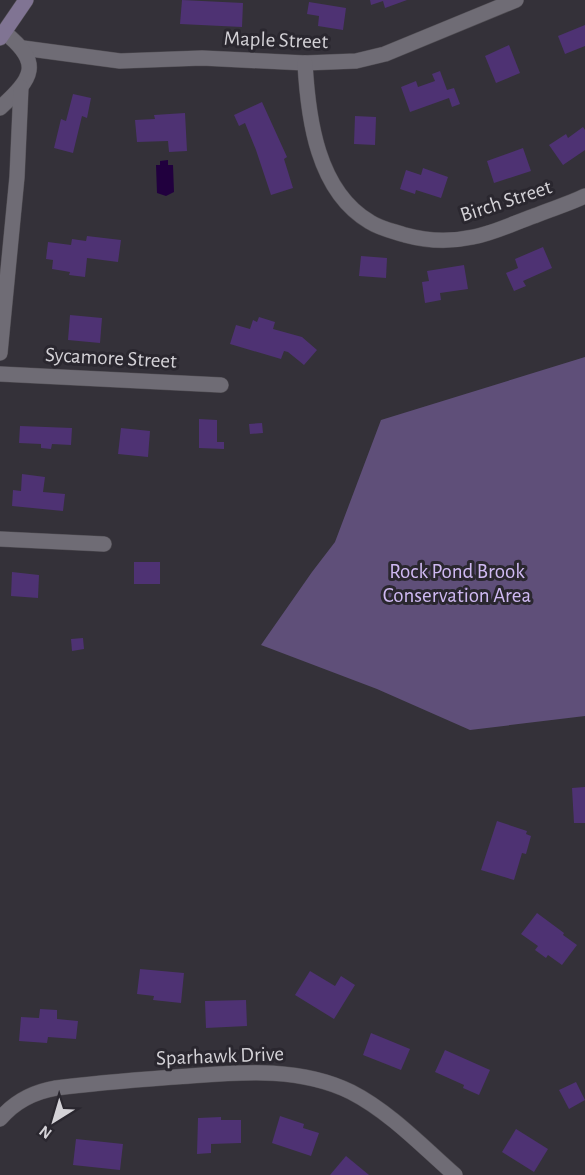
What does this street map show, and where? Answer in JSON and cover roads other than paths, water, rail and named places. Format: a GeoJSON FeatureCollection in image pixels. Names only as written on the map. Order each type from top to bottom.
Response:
{"type":"FeatureCollection","features":[{"type":"Feature","properties":{"kind":"street"},"geometry":{"type":"LineString","coordinates":[[0,353],[17,177],[21,87],[30,64],[29,57],[23,48],[2,35],[26,0]]}},
{"type":"Feature","properties":{"kind":"street","name":"Maple Street"},"geometry":{"type":"LineString","coordinates":[[23,48],[120,61],[202,58],[342,63],[368,59],[516,0]]}},
{"type":"Feature","properties":{"kind":"street","name":"Birch Street"},"geometry":{"type":"LineString","coordinates":[[305,63],[310,121],[320,156],[334,185],[350,206],[363,218],[378,227],[432,240],[471,237],[490,233],[585,196]]}},
{"type":"Feature","properties":{"kind":"street"},"geometry":{"type":"LineString","coordinates":[[0,108],[21,87]]}},
{"type":"Feature","properties":{"kind":"street","name":"Sycamore Street"},"geometry":{"type":"LineString","coordinates":[[0,374],[221,385]]}},
{"type":"Feature","properties":{"kind":"street"},"geometry":{"type":"LineString","coordinates":[[0,539],[104,544]]}},
{"type":"Feature","properties":{"kind":"street","name":"Sparhawk Drive"},"geometry":{"type":"LineString","coordinates":[[0,1119],[22,1099],[36,1092],[56,1088],[224,1074],[282,1073],[318,1079],[368,1102],[455,1175]]}},
{"type":"Feature","properties":{"kind":"park label","name":"Rock Pond Brook Conservation Area"},"geometry":{"type":"Point","coordinates":[457,583]}}]}
